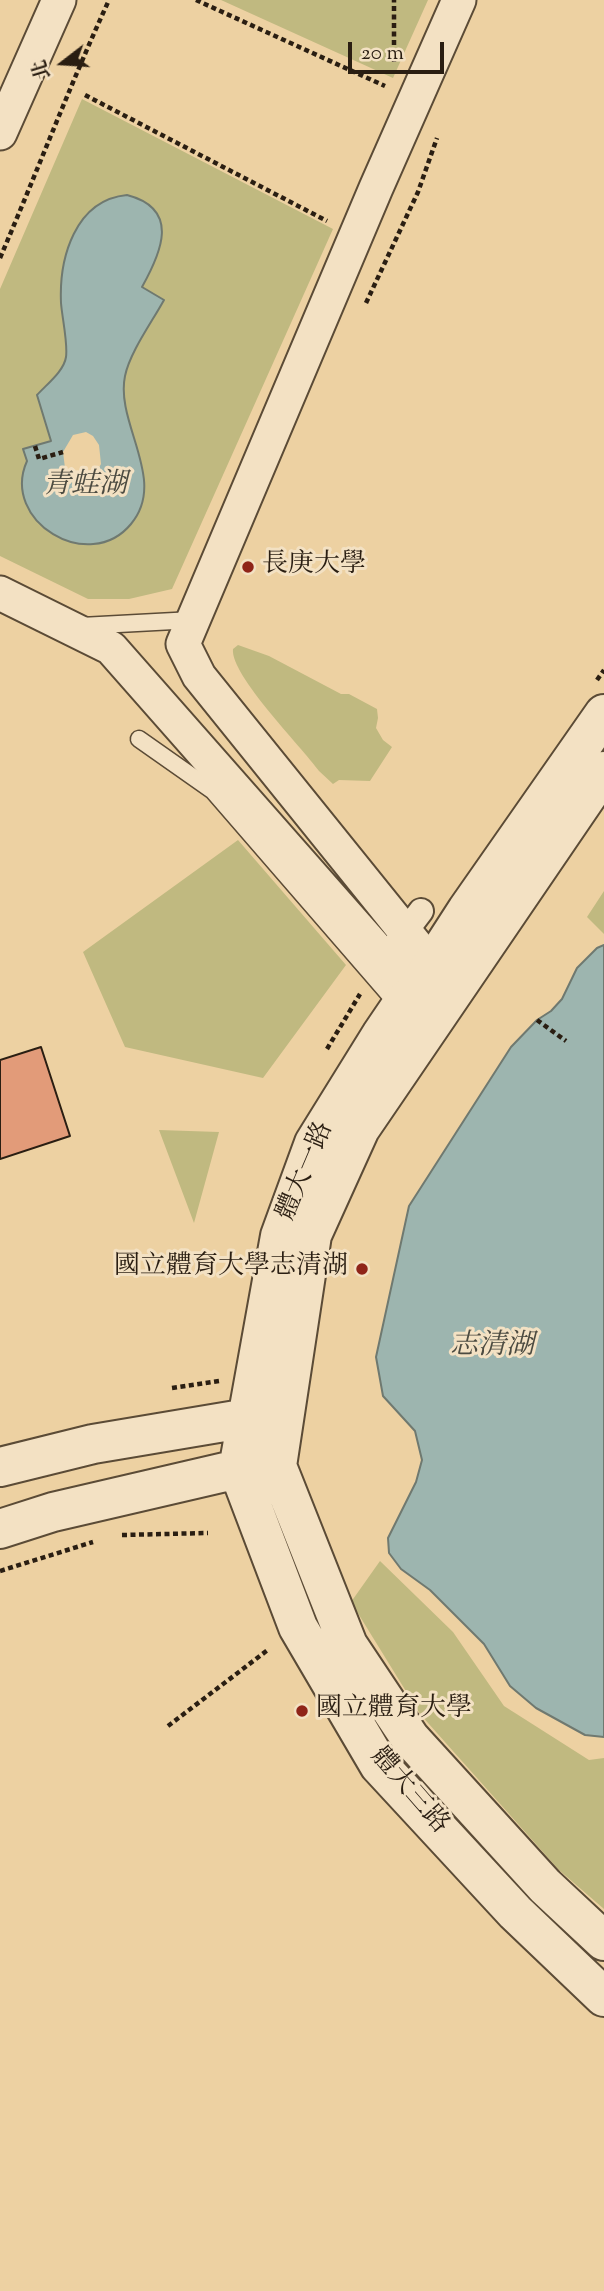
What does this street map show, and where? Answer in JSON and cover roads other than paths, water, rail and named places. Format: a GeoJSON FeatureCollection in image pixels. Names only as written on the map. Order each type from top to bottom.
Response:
{"type":"FeatureCollection","features":[{"type":"Feature","properties":{"kind":"street"},"geometry":{"type":"LineString","coordinates":[[0,132],[59,0]]}},
{"type":"Feature","properties":{"kind":"street"},"geometry":{"type":"LineString","coordinates":[[424,990],[199,676],[183,644],[376,188],[459,0]]}},
{"type":"Feature","properties":{"kind":"street"},"geometry":{"type":"LineString","coordinates":[[0,593],[111,648],[424,990]]}},
{"type":"Feature","properties":{"kind":"street","name":"體大一路"},"geometry":{"type":"LineString","coordinates":[[277,1466],[312,1235],[424,990],[467,910],[604,714]]}},
{"type":"Feature","properties":{"kind":"street","name":"體大一路"},"geometry":{"type":"LineString","coordinates":[[238,1469],[280,1236],[314,1143],[424,990],[604,771]]}},
{"type":"Feature","properties":{"kind":"street"},"geometry":{"type":"LineString","coordinates":[[378,967],[421,911]]}},
{"type":"Feature","properties":{"kind":"street"},"geometry":{"type":"LineString","coordinates":[[0,1467],[93,1444],[286,1412]]}},
{"type":"Feature","properties":{"kind":"street"},"geometry":{"type":"LineString","coordinates":[[0,1529],[52,1512],[238,1469],[277,1466]]}},
{"type":"Feature","properties":{"kind":"street","name":"體大三路"},"geometry":{"type":"LineString","coordinates":[[277,1466],[348,1645],[410,1738],[545,1886],[604,1941]]}},
{"type":"Feature","properties":{"kind":"street","name":"體大三路"},"geometry":{"type":"LineString","coordinates":[[238,1469],[298,1627],[379,1765],[515,1912],[604,1997]]}},
{"type":"Feature","properties":{"kind":"lane"},"geometry":{"type":"LineString","coordinates":[[68,627],[193,620]]}},
{"type":"Feature","properties":{"kind":"lane"},"geometry":{"type":"LineString","coordinates":[[139,739],[213,791],[424,990]]}},
{"type":"Feature","properties":{"kind":"water","name":"青蛙湖"},"geometry":{"type":"Polygon","coordinates":[[[127,195],[155,210],[162,234],[160,247],[142,287],[164,300],[136,347],[125,376],[127,413],[143,470],[144,489],[141,507],[131,524],[113,538],[93,544],[73,542],[53,534],[37,521],[26,503],[22,483],[27,461],[23,449],[51,441],[37,395],[65,362],[66,337],[61,286],[67,250],[83,220],[94,208],[109,199],[127,195]]]}},
{"type":"Feature","properties":{"kind":"water","name":"志清湖"},"geometry":{"type":"Polygon","coordinates":[[[604,945],[604,1737],[585,1735],[536,1708],[510,1686],[484,1644],[430,1590],[401,1569],[389,1553],[388,1538],[416,1482],[422,1460],[415,1431],[383,1396],[376,1357],[409,1206],[511,1047],[562,999],[577,968],[597,948],[604,945]]]}},
{"type":"Feature","properties":{"kind":"place","name":"長庚大學"},"geometry":{"type":"Point","coordinates":[248,567]}},
{"type":"Feature","properties":{"kind":"place","name":"國立體育大學志清湖"},"geometry":{"type":"Point","coordinates":[362,1269]}},
{"type":"Feature","properties":{"kind":"place","name":"國立體育大學"},"geometry":{"type":"Point","coordinates":[302,1711]}}]}
